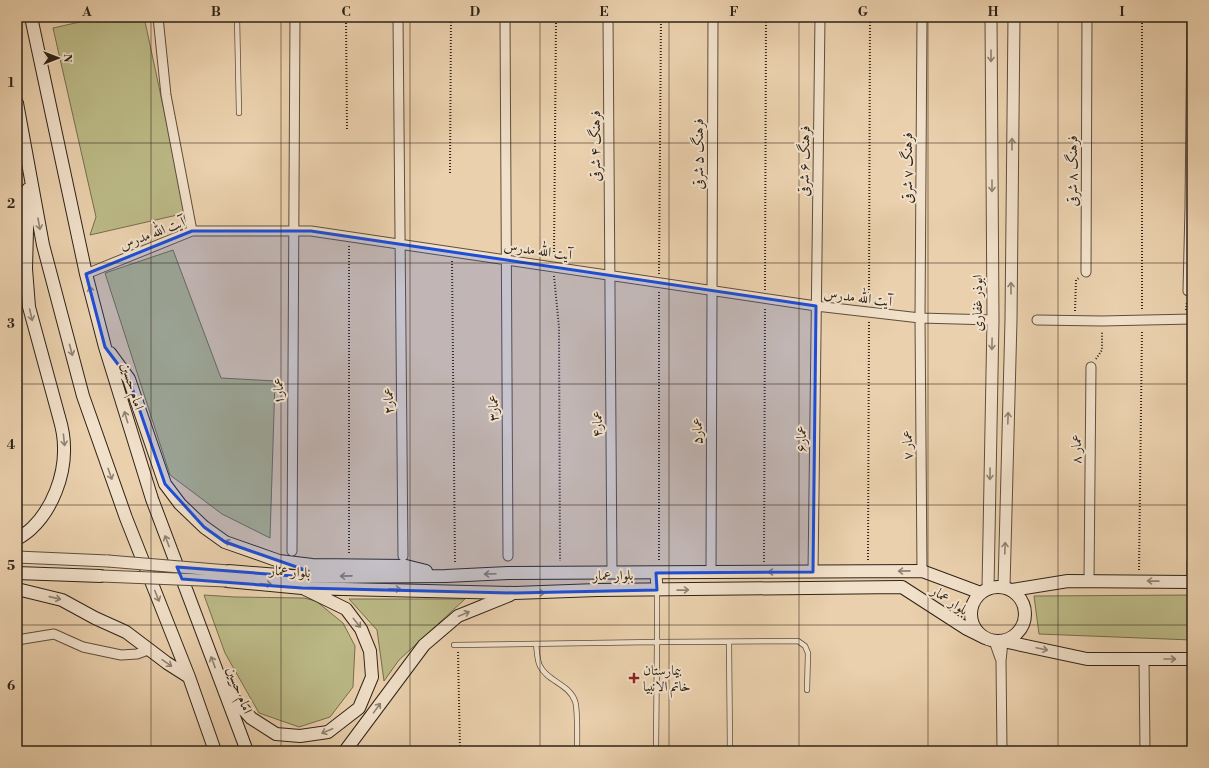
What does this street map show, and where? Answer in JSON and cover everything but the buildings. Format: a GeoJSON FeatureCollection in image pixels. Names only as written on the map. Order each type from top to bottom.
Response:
{"type":"FeatureCollection","features":[{"type":"Feature","properties":{"kind":"main road","name":"امام حسین"},"geometry":{"type":"LineString","coordinates":[[31,17],[86,274],[105,347],[152,499],[247,751]]}},
{"type":"Feature","properties":{"kind":"main road"},"geometry":{"type":"LineString","coordinates":[[17,103],[43,245],[83,396],[126,518],[189,677],[215,751]]}},
{"type":"Feature","properties":{"kind":"main road"},"geometry":{"type":"LineString","coordinates":[[17,539],[32,529],[46,512],[54,495],[64,460],[64,435],[29,307],[26,268],[29,164]]}},
{"type":"Feature","properties":{"kind":"main road"},"geometry":{"type":"LineString","coordinates":[[105,347],[130,379],[165,484],[180,504],[204,527],[225,542],[279,562],[312,565],[406,566],[451,576]]}},
{"type":"Feature","properties":{"kind":"main road","name":"بلوار عمار"},"geometry":{"type":"LineString","coordinates":[[227,576],[451,576],[560,573],[922,571],[984,591]]}},
{"type":"Feature","properties":{"kind":"main road"},"geometry":{"type":"LineString","coordinates":[[17,573],[101,576]]}},
{"type":"Feature","properties":{"kind":"main road","name":"بلوار عمار"},"geometry":{"type":"LineString","coordinates":[[227,576],[302,588],[515,593],[597,590],[902,587],[966,629],[994,640],[1087,659],[1192,659]]}},
{"type":"Feature","properties":{"kind":"main road"},"geometry":{"type":"LineString","coordinates":[[1008,589],[1019,596],[1024,605],[1024,623],[1019,632],[1012,638],[994,640],[978,633],[973,625],[971,616],[973,603],[984,591],[996,587],[1008,589],[1068,581],[1192,582]]}},
{"type":"Feature","properties":{"kind":"main road"},"geometry":{"type":"LineString","coordinates":[[222,685],[251,718],[276,734],[300,736],[328,732],[359,708],[372,678],[370,651],[361,629],[346,610],[302,588]]}},
{"type":"Feature","properties":{"kind":"main road"},"geometry":{"type":"LineString","coordinates":[[17,589],[62,600],[95,618],[126,632],[148,650],[189,677]]}},
{"type":"Feature","properties":{"kind":"main road"},"geometry":{"type":"LineString","coordinates":[[345,751],[424,645],[458,616],[515,593]]}},
{"type":"Feature","properties":{"kind":"street"},"geometry":{"type":"LineString","coordinates":[[158,17],[166,95],[192,231]]}},
{"type":"Feature","properties":{"kind":"street","name":"عمار۱"},"geometry":{"type":"LineString","coordinates":[[292,551],[295,17]]}},
{"type":"Feature","properties":{"kind":"street","name":"عمار۲"},"geometry":{"type":"LineString","coordinates":[[398,17],[403,556]]}},
{"type":"Feature","properties":{"kind":"street","name":"عمار۳"},"geometry":{"type":"LineString","coordinates":[[505,17],[508,556]]}},
{"type":"Feature","properties":{"kind":"street","name":"فرهنگ ۴ شرقی"},"geometry":{"type":"LineString","coordinates":[[608,17],[610,275]]}},
{"type":"Feature","properties":{"kind":"street","name":"فرهنگ ۵ شرقی"},"geometry":{"type":"LineString","coordinates":[[712,290],[713,17]]}},
{"type":"Feature","properties":{"kind":"street","name":"فرهنگ ۶ شرقی"},"geometry":{"type":"LineString","coordinates":[[816,306],[820,17]]}},
{"type":"Feature","properties":{"kind":"street","name":"فرهنگ ۷ شرقی"},"geometry":{"type":"LineString","coordinates":[[920,318],[922,17]]}},
{"type":"Feature","properties":{"kind":"street","name":"ابوذر غفاری"},"geometry":{"type":"LineString","coordinates":[[984,591],[992,320],[991,17]]}},
{"type":"Feature","properties":{"kind":"street"},"geometry":{"type":"LineString","coordinates":[[1008,589],[1014,17]]}},
{"type":"Feature","properties":{"kind":"street","name":"فرهنگ ۸ شرقی"},"geometry":{"type":"LineString","coordinates":[[1086,272],[1087,17]]}},
{"type":"Feature","properties":{"kind":"street"},"geometry":{"type":"LineString","coordinates":[[1188,291],[1192,17]]}},
{"type":"Feature","properties":{"kind":"street","name":"آیت الله مدرس"},"geometry":{"type":"LineString","coordinates":[[86,274],[192,231],[311,231],[816,306],[920,318],[992,320]]}},
{"type":"Feature","properties":{"kind":"street","name":"عمار۴"},"geometry":{"type":"LineString","coordinates":[[610,275],[612,573]]}},
{"type":"Feature","properties":{"kind":"street","name":"عمار۵"},"geometry":{"type":"LineString","coordinates":[[711,572],[712,290]]}},
{"type":"Feature","properties":{"kind":"street","name":"عمار۶"},"geometry":{"type":"LineString","coordinates":[[813,572],[816,306]]}},
{"type":"Feature","properties":{"kind":"street","name":"عمار ۷"},"geometry":{"type":"LineString","coordinates":[[920,318],[922,571]]}},
{"type":"Feature","properties":{"kind":"street"},"geometry":{"type":"LineString","coordinates":[[1038,320],[1102,321],[1189,319]]}},
{"type":"Feature","properties":{"kind":"street","name":"عمار ۸"},"geometry":{"type":"LineString","coordinates":[[1089,581],[1091,367]]}},
{"type":"Feature","properties":{"kind":"street"},"geometry":{"type":"LineString","coordinates":[[17,557],[108,561],[227,576]]}},
{"type":"Feature","properties":{"kind":"street"},"geometry":{"type":"LineString","coordinates":[[1192,563],[1192,582]]}},
{"type":"Feature","properties":{"kind":"street"},"geometry":{"type":"LineString","coordinates":[[656,573],[657,590]]}},
{"type":"Feature","properties":{"kind":"street"},"geometry":{"type":"LineString","coordinates":[[101,576],[227,576]]}},
{"type":"Feature","properties":{"kind":"street"},"geometry":{"type":"LineString","coordinates":[[17,640],[54,634],[83,646],[121,655],[137,654],[148,650]]}},
{"type":"Feature","properties":{"kind":"street"},"geometry":{"type":"LineString","coordinates":[[994,640],[1001,661],[1002,751]]}},
{"type":"Feature","properties":{"kind":"street"},"geometry":{"type":"LineString","coordinates":[[1144,659],[1145,751]]}},
{"type":"Feature","properties":{"kind":"lane"},"geometry":{"type":"LineString","coordinates":[[237,17],[239,112]]}},
{"type":"Feature","properties":{"kind":"lane"},"geometry":{"type":"LineString","coordinates":[[656,751],[657,590]]}},
{"type":"Feature","properties":{"kind":"lane"},"geometry":{"type":"LineString","coordinates":[[456,645],[798,641],[805,646],[808,653],[808,690]]}},
{"type":"Feature","properties":{"kind":"lane"},"geometry":{"type":"LineString","coordinates":[[729,642],[730,751]]}},
{"type":"Feature","properties":{"kind":"lane"},"geometry":{"type":"LineString","coordinates":[[536,644],[539,664],[545,674],[560,683],[572,695],[576,702],[577,751]]}},
{"type":"Feature","properties":{"kind":"path"},"geometry":{"type":"LineString","coordinates":[[346,17],[347,131]]}},
{"type":"Feature","properties":{"kind":"path"},"geometry":{"type":"LineString","coordinates":[[450,173],[451,17]]}},
{"type":"Feature","properties":{"kind":"path"},"geometry":{"type":"LineString","coordinates":[[556,17],[554,267],[559,327],[560,573]]}},
{"type":"Feature","properties":{"kind":"path"},"geometry":{"type":"LineString","coordinates":[[656,573],[659,562],[661,17]]}},
{"type":"Feature","properties":{"kind":"path"},"geometry":{"type":"LineString","coordinates":[[868,571],[870,17]]}},
{"type":"Feature","properties":{"kind":"path"},"geometry":{"type":"LineString","coordinates":[[1139,581],[1142,320],[1142,17]]}},
{"type":"Feature","properties":{"kind":"path"},"geometry":{"type":"LineString","coordinates":[[349,237],[349,566]]}},
{"type":"Feature","properties":{"kind":"path"},"geometry":{"type":"LineString","coordinates":[[451,576],[452,252]]}},
{"type":"Feature","properties":{"kind":"path"},"geometry":{"type":"LineString","coordinates":[[1075,320],[1076,280],[1086,272]]}},
{"type":"Feature","properties":{"kind":"path"},"geometry":{"type":"LineString","coordinates":[[1188,291],[1189,319]]}},
{"type":"Feature","properties":{"kind":"path"},"geometry":{"type":"LineString","coordinates":[[1091,367],[1102,350],[1102,321]]}},
{"type":"Feature","properties":{"kind":"path"},"geometry":{"type":"LineString","coordinates":[[456,645],[460,751]]}},
{"type":"Feature","properties":{"kind":"highlighted area"},"geometry":{"type":"Polygon","coordinates":[[[192,231],[311,231],[816,306],[813,572],[656,573],[657,590],[515,593],[302,588],[182,579],[177,567],[307,577],[308,571],[225,542],[204,527],[165,484],[129,379],[105,347],[86,274],[192,231]]]}},
{"type":"Feature","properties":{"kind":"shaded area"},"geometry":{"type":"Polygon","coordinates":[[[102,17],[144,17],[186,213],[90,235],[96,217],[53,28],[102,17]]]}},
{"type":"Feature","properties":{"kind":"shaded area"},"geometry":{"type":"Polygon","coordinates":[[[173,250],[221,378],[275,381],[270,538],[222,514],[170,475],[105,273],[173,250]]]}},
{"type":"Feature","properties":{"kind":"shaded area"},"geometry":{"type":"Polygon","coordinates":[[[204,595],[304,598],[316,601],[343,623],[355,646],[353,687],[330,717],[299,727],[259,713],[225,653],[204,595]]]}},
{"type":"Feature","properties":{"kind":"shaded area"},"geometry":{"type":"Polygon","coordinates":[[[1192,595],[1192,640],[1039,634],[1034,596],[1192,595]]]}},
{"type":"Feature","properties":{"kind":"shaded area"},"geometry":{"type":"Polygon","coordinates":[[[349,599],[465,599],[399,660],[384,681],[377,630],[349,599]]]}},
{"type":"Feature","properties":{"kind":"place","name":"بیمارستان خاتم الانبیا"},"geometry":{"type":"Point","coordinates":[634,678]}}]}
